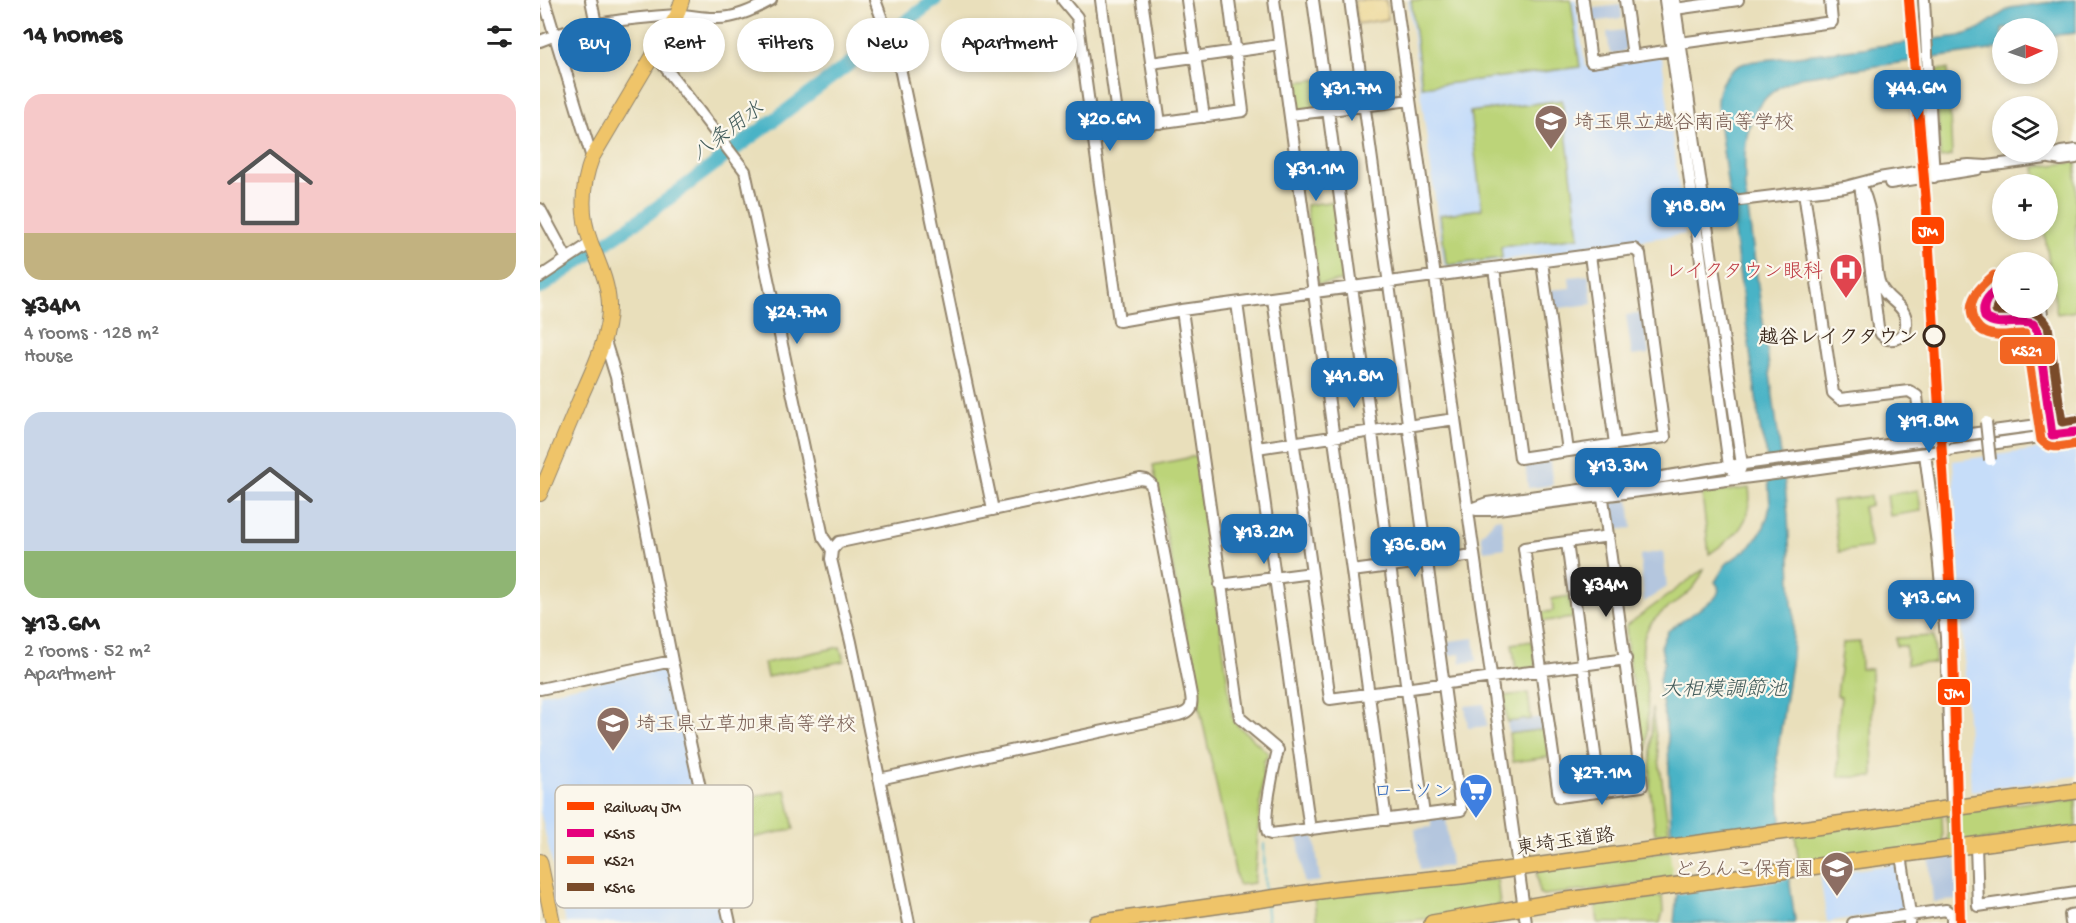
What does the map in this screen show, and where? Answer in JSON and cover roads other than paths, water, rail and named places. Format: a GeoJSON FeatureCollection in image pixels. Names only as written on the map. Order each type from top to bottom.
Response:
{"type":"FeatureCollection","features":[{"type":"Feature","properties":{"kind":"highway","name":"東埼玉道路"},"geometry":{"type":"LineString","coordinates":[[1096,923],[1266,898],[1517,868],[2038,796],[2076,793]]}},
{"type":"Feature","properties":{"kind":"highway"},"geometry":{"type":"LineString","coordinates":[[1432,923],[1523,907],[2076,831]]}},
{"type":"Feature","properties":{"kind":"main road"},"geometry":{"type":"LineString","coordinates":[[675,18],[682,0]]}},
{"type":"Feature","properties":{"kind":"main road"},"geometry":{"type":"LineString","coordinates":[[540,494],[604,338],[609,304],[605,276],[594,249],[583,208],[585,177],[592,158],[644,72]]}},
{"type":"Feature","properties":{"kind":"main road"},"geometry":{"type":"LineString","coordinates":[[540,861],[553,923]]}},
{"type":"Feature","properties":{"kind":"street"},"geometry":{"type":"LineString","coordinates":[[544,0],[592,158]]}},
{"type":"Feature","properties":{"kind":"street"},"geometry":{"type":"LineString","coordinates":[[591,0],[595,18]]}},
{"type":"Feature","properties":{"kind":"street"},"geometry":{"type":"LineString","coordinates":[[631,20],[677,15],[729,17],[771,0]]}},
{"type":"Feature","properties":{"kind":"street"},"geometry":{"type":"LineString","coordinates":[[874,0],[902,79],[993,510]]}},
{"type":"Feature","properties":{"kind":"street"},"geometry":{"type":"LineString","coordinates":[[1063,0],[1077,17],[1119,321],[1182,310],[1634,249],[1640,254],[1665,438],[1520,458],[1494,268]]}},
{"type":"Feature","properties":{"kind":"street"},"geometry":{"type":"LineString","coordinates":[[1101,0],[1119,128]]}},
{"type":"Feature","properties":{"kind":"street"},"geometry":{"type":"LineString","coordinates":[[1142,0],[1160,123]]}},
{"type":"Feature","properties":{"kind":"street"},"geometry":{"type":"LineString","coordinates":[[1187,0],[1204,117]]}},
{"type":"Feature","properties":{"kind":"street"},"geometry":{"type":"LineString","coordinates":[[1092,132],[1243,111],[1229,0]]}},
{"type":"Feature","properties":{"kind":"street"},"geometry":{"type":"LineString","coordinates":[[1274,0],[1386,820]]}},
{"type":"Feature","properties":{"kind":"street"},"geometry":{"type":"LineString","coordinates":[[1313,0],[1424,815]]}},
{"type":"Feature","properties":{"kind":"street"},"geometry":{"type":"LineString","coordinates":[[1182,310],[1240,718],[1278,750],[1272,774],[1266,828],[1268,833],[1310,830],[1461,810],[1350,0]]}},
{"type":"Feature","properties":{"kind":"street"},"geometry":{"type":"LineString","coordinates":[[1396,0],[1526,923]]}},
{"type":"Feature","properties":{"kind":"street"},"geometry":{"type":"LineString","coordinates":[[1582,0],[1591,62],[1676,46],[1832,22],[1830,0]]}},
{"type":"Feature","properties":{"kind":"street"},"geometry":{"type":"LineString","coordinates":[[1625,0],[1632,56]]}},
{"type":"Feature","properties":{"kind":"street"},"geometry":{"type":"LineString","coordinates":[[1665,0],[1676,46],[1699,206],[1729,466],[1738,479]]}},
{"type":"Feature","properties":{"kind":"street"},"geometry":{"type":"LineString","coordinates":[[1676,46],[1675,4],[1738,0]]}},
{"type":"Feature","properties":{"kind":"street"},"geometry":{"type":"LineString","coordinates":[[1924,0],[1934,173]]}},
{"type":"Feature","properties":{"kind":"street"},"geometry":{"type":"LineString","coordinates":[[540,41],[558,34]]}},
{"type":"Feature","properties":{"kind":"street"},"geometry":{"type":"LineString","coordinates":[[1151,63],[1280,45]]}},
{"type":"Feature","properties":{"kind":"street"},"geometry":{"type":"LineString","coordinates":[[669,72],[733,154],[745,171],[749,184],[823,537],[831,550],[831,559],[847,622],[909,923]]}},
{"type":"Feature","properties":{"kind":"street"},"geometry":{"type":"LineString","coordinates":[[1290,115],[1410,100]]}},
{"type":"Feature","properties":{"kind":"street"},"geometry":{"type":"LineString","coordinates":[[2058,153],[2076,150]]}},
{"type":"Feature","properties":{"kind":"street"},"geometry":{"type":"LineString","coordinates":[[2058,160],[2076,158]]}},
{"type":"Feature","properties":{"kind":"street"},"geometry":{"type":"LineString","coordinates":[[1699,206],[1860,184],[1880,185],[1969,165],[1987,166],[2016,162]]}},
{"type":"Feature","properties":{"kind":"street"},"geometry":{"type":"LineString","coordinates":[[1860,184],[1867,200],[1880,286],[1904,312],[1906,326],[1899,339],[1887,339],[1881,334],[1876,317],[1860,184]]}},
{"type":"Feature","properties":{"kind":"street"},"geometry":{"type":"LineString","coordinates":[[1804,192],[1833,393],[1840,399],[1909,391],[1917,396],[1922,441]]}},
{"type":"Feature","properties":{"kind":"street"},"geometry":{"type":"LineString","coordinates":[[1699,206],[1742,465],[1738,479]]}},
{"type":"Feature","properties":{"kind":"street"},"geometry":{"type":"LineString","coordinates":[[540,209],[567,259]]}},
{"type":"Feature","properties":{"kind":"street"},"geometry":{"type":"LineString","coordinates":[[540,277],[567,259],[594,249]]}},
{"type":"Feature","properties":{"kind":"street"},"geometry":{"type":"LineString","coordinates":[[1590,255],[1615,444]]}},
{"type":"Feature","properties":{"kind":"street"},"geometry":{"type":"LineString","coordinates":[[1542,262],[1568,451]]}},
{"type":"Feature","properties":{"kind":"street"},"geometry":{"type":"LineString","coordinates":[[1992,295],[1985,302],[1983,312],[1990,322],[2026,321],[2033,324],[2038,333],[2055,429]]}},
{"type":"Feature","properties":{"kind":"street"},"geometry":{"type":"LineString","coordinates":[[1273,299],[1330,699],[1626,659]]}},
{"type":"Feature","properties":{"kind":"street"},"geometry":{"type":"LineString","coordinates":[[1876,317],[1884,304],[1893,301]]}},
{"type":"Feature","properties":{"kind":"street"},"geometry":{"type":"LineString","coordinates":[[1237,303],[1310,830]]}},
{"type":"Feature","properties":{"kind":"street"},"geometry":{"type":"LineString","coordinates":[[2042,318],[2055,429]]}},
{"type":"Feature","properties":{"kind":"street"},"geometry":{"type":"LineString","coordinates":[[604,338],[616,377],[672,661],[699,785]]}},
{"type":"Feature","properties":{"kind":"street"},"geometry":{"type":"LineString","coordinates":[[1257,447],[1455,419]]}},
{"type":"Feature","properties":{"kind":"street"},"geometry":{"type":"LineString","coordinates":[[1468,510],[1486,503],[1738,479],[1925,454],[2055,429],[2076,420]]}},
{"type":"Feature","properties":{"kind":"street"},"geometry":{"type":"LineString","coordinates":[[1986,422],[1990,460]]}},
{"type":"Feature","properties":{"kind":"street"},"geometry":{"type":"LineString","coordinates":[[1602,491],[1729,466],[1922,441],[2055,429],[2076,432]]}},
{"type":"Feature","properties":{"kind":"street"},"geometry":{"type":"LineString","coordinates":[[1596,447],[1609,536],[1626,659],[1642,786],[1558,798],[1524,548],[1609,536]]}},
{"type":"Feature","properties":{"kind":"street"},"geometry":{"type":"LineString","coordinates":[[1925,454],[1944,615],[1952,808]]}},
{"type":"Feature","properties":{"kind":"street"},"geometry":{"type":"LineString","coordinates":[[831,550],[839,542],[845,540],[1140,479],[1150,484],[1191,695],[1191,708],[1179,715],[879,779]]}},
{"type":"Feature","properties":{"kind":"street"},"geometry":{"type":"LineString","coordinates":[[1567,542],[1600,792]]}},
{"type":"Feature","properties":{"kind":"street"},"geometry":{"type":"LineString","coordinates":[[1352,571],[1474,555]]}},
{"type":"Feature","properties":{"kind":"street"},"geometry":{"type":"LineString","coordinates":[[1220,585],[1312,573]]}},
{"type":"Feature","properties":{"kind":"street"},"geometry":{"type":"LineString","coordinates":[[540,689],[672,661]]}},
{"type":"Feature","properties":{"kind":"street"},"geometry":{"type":"LineString","coordinates":[[1976,845],[1978,906],[2076,892]]}},
{"type":"Feature","properties":{"kind":"street"},"geometry":{"type":"LineString","coordinates":[[1901,855],[1910,919]]}},
{"type":"Feature","properties":{"kind":"street"},"geometry":{"type":"LineString","coordinates":[[727,908],[730,923]]}},
{"type":"Feature","properties":{"kind":"street"},"geometry":{"type":"LineString","coordinates":[[1853,923],[1910,919],[1946,910],[1952,915],[1952,923]]}},
{"type":"Feature","properties":{"kind":"street"},"geometry":{"type":"LineString","coordinates":[[2070,923],[2070,915],[2076,914]]}},
{"type":"Feature","properties":{"kind":"water","name":"大相模調節池"},"geometry":{"type":"Polygon","coordinates":[[[2076,0],[2076,33],[2058,35],[2058,18],[1995,18],[2010,8],[2076,0]]]}},
{"type":"Feature","properties":{"kind":"water","name":"大相模調節池"},"geometry":{"type":"Polygon","coordinates":[[[1992,20],[1992,50],[1800,77],[1768,96],[1751,121],[1745,152],[1745,188],[1785,485],[1794,614],[1792,657],[1777,755],[1781,821],[1795,920],[1794,923],[1674,923],[1677,893],[1671,826],[1668,742],[1659,679],[1664,662],[1661,646],[1668,631],[1715,598],[1719,589],[1715,582],[1726,564],[1751,546],[1764,527],[1770,505],[1766,450],[1761,434],[1717,106],[1718,92],[1729,73],[1748,62],[1960,36],[1977,30],[1992,20]]]}},
{"type":"Feature","properties":{"kind":"waterway","name":"八条用水"},"geometry":{"type":"LineString","coordinates":[[540,288],[648,214],[935,0]]}},
{"type":"Feature","properties":{"kind":"waterway"},"geometry":{"type":"LineString","coordinates":[[1264,844],[1265,892]]}},
{"type":"Feature","properties":{"kind":"waterway"},"geometry":{"type":"LineString","coordinates":[[1266,903],[1268,923]]}},
{"type":"Feature","properties":{"kind":"rail line","name":"JM"},"geometry":{"type":"LineString","coordinates":[[1909,0],[1926,203],[1952,612],[1960,923]]}},
{"type":"Feature","properties":{"kind":"place","name":"埼玉県立越谷南高等学校"},"geometry":{"type":"Point","coordinates":[1551,150]}},
{"type":"Feature","properties":{"kind":"place","name":"レイクタウン眼科"},"geometry":{"type":"Point","coordinates":[1846,299]}},
{"type":"Feature","properties":{"kind":"place","name":"越谷レイクタウン"},"geometry":{"type":"Point","coordinates":[1934,336]}},
{"type":"Feature","properties":{"kind":"place","name":"埼玉県立草加東高等学校"},"geometry":{"type":"Point","coordinates":[613,752]}},
{"type":"Feature","properties":{"kind":"place","name":"ローソン"},"geometry":{"type":"Point","coordinates":[1476,819]}},
{"type":"Feature","properties":{"kind":"place","name":"どろんこ保育園"},"geometry":{"type":"Point","coordinates":[1837,897]}}]}
